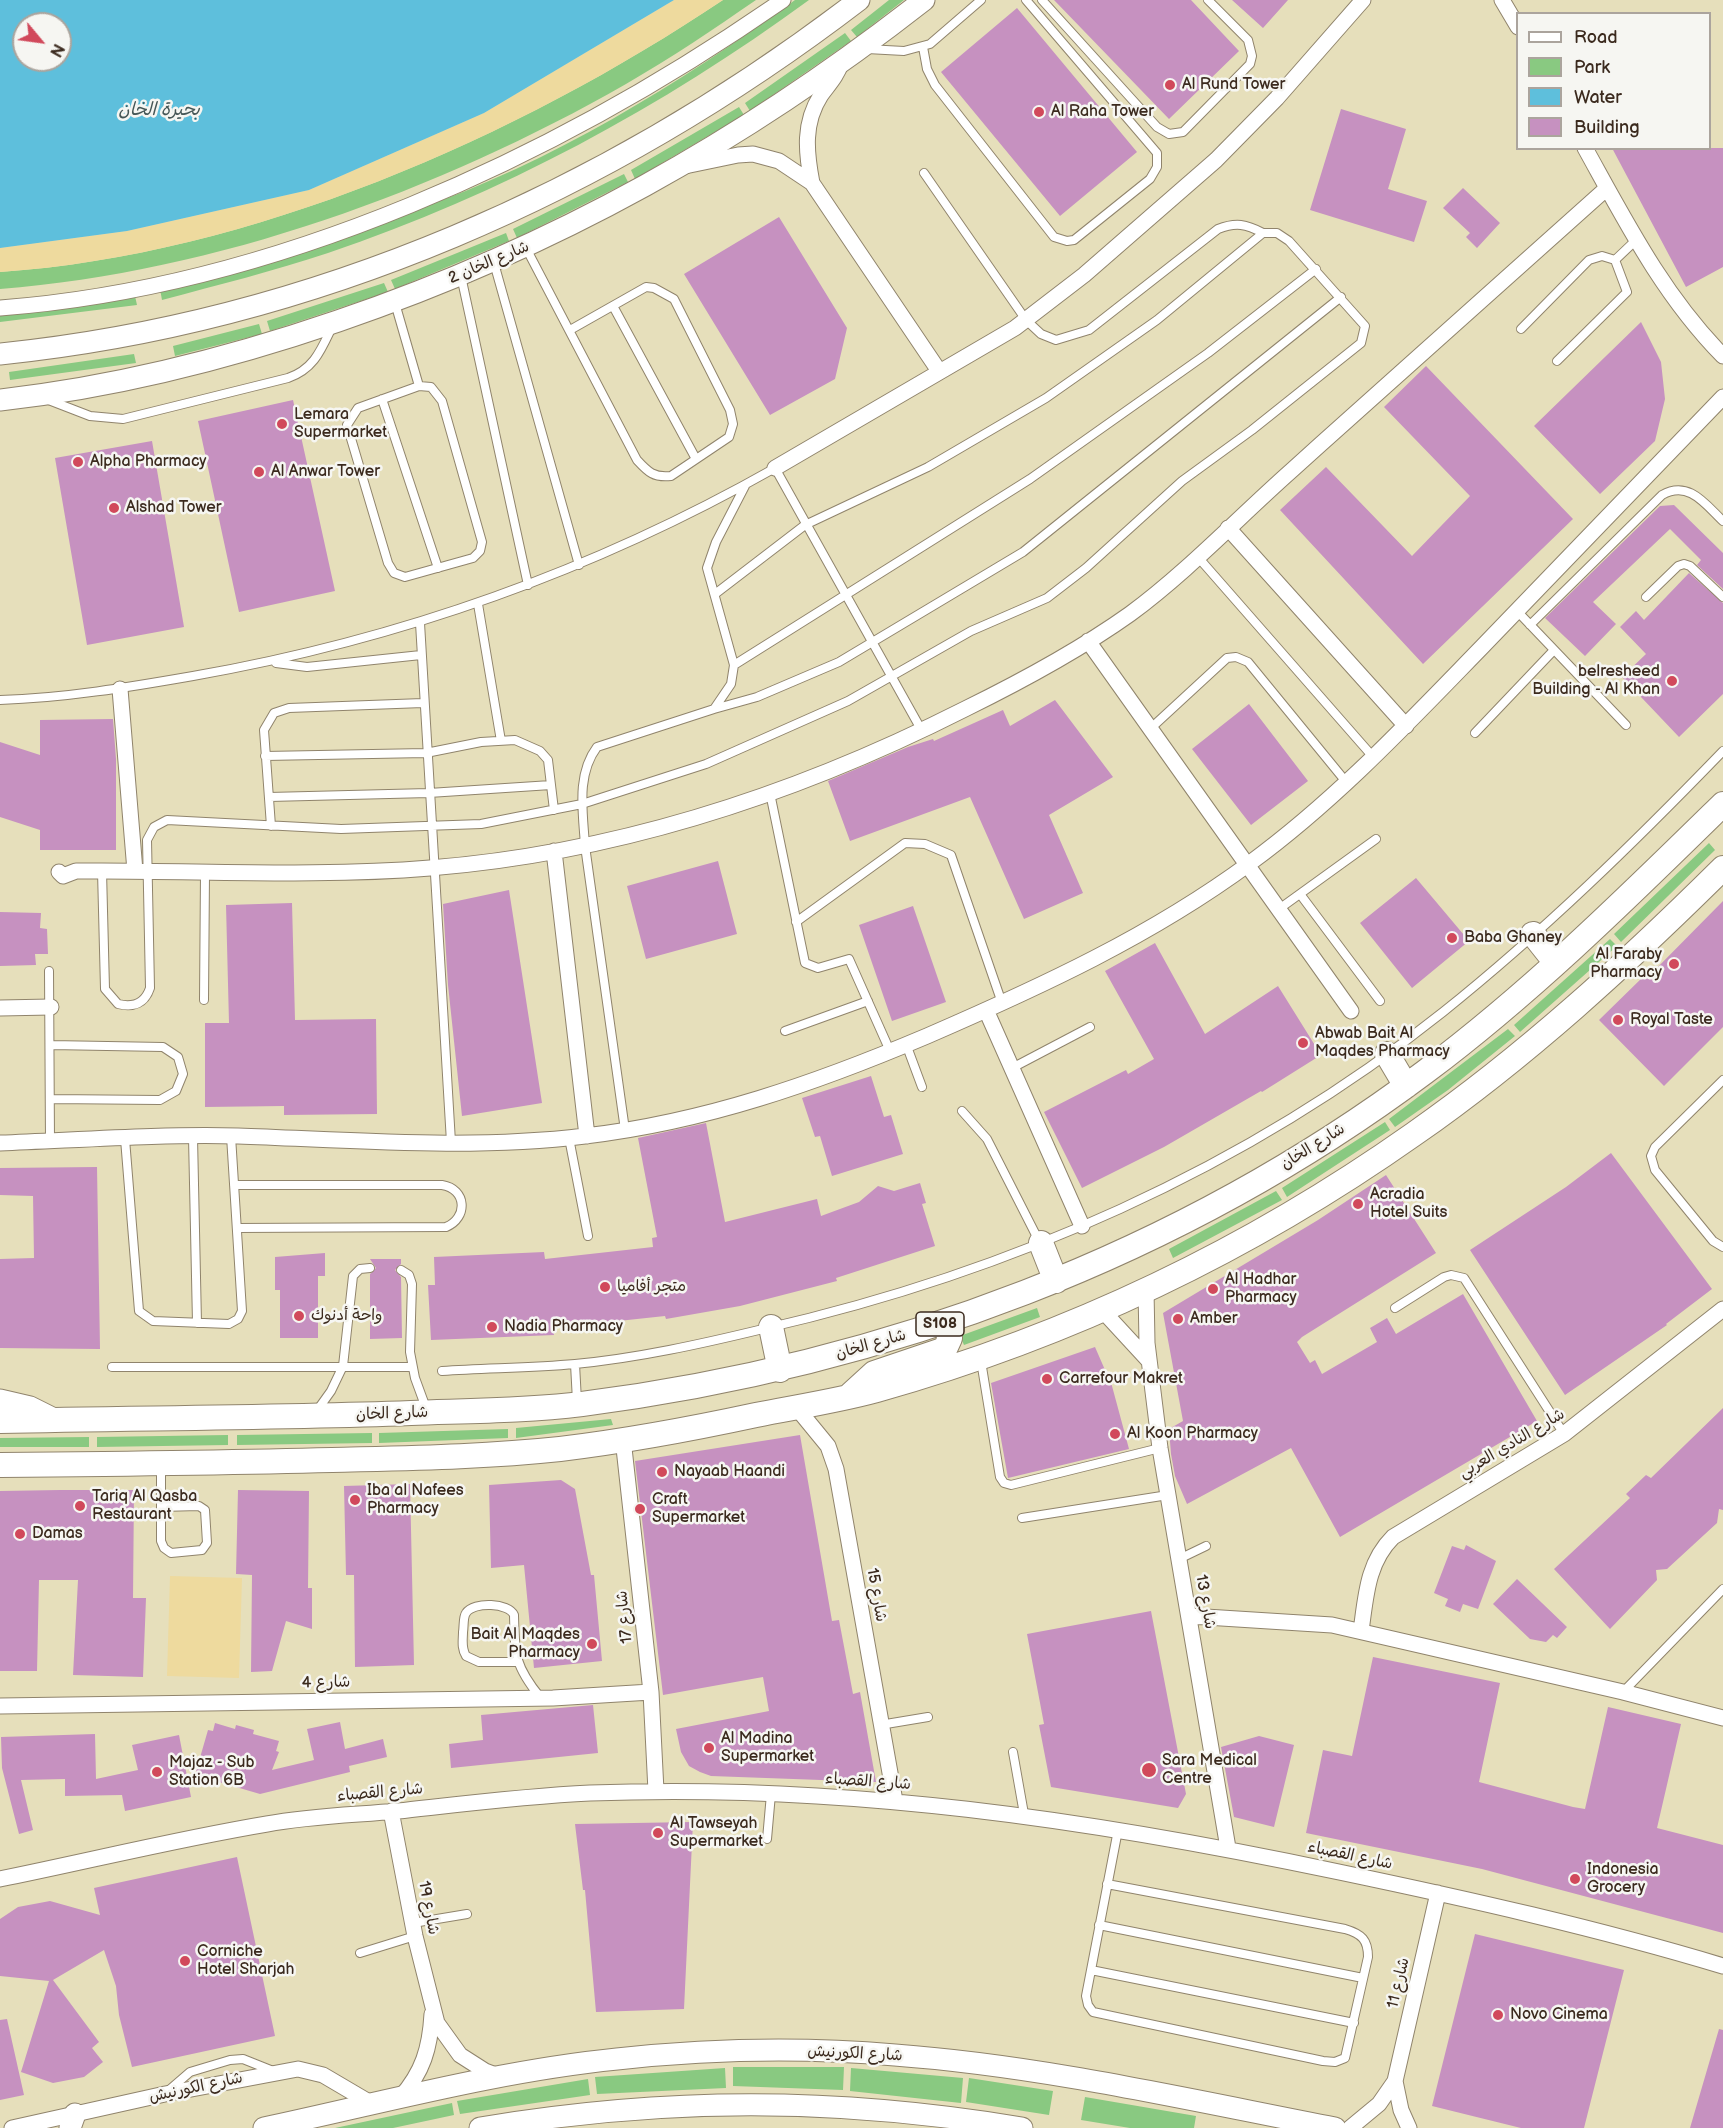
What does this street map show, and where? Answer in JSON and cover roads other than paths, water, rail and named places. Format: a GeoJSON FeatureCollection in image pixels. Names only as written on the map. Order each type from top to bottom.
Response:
{"type":"FeatureCollection","features":[{"type":"Feature","properties":{"kind":"main road"},"geometry":{"type":"LineString","coordinates":[[0,354],[107,340],[212,318],[311,291],[408,255],[534,201],[654,137],[770,65],[860,0]]}},
{"type":"Feature","properties":{"kind":"main road","name":"شارع الخان 2"},"geometry":{"type":"LineString","coordinates":[[0,400],[118,382],[257,349],[395,302],[494,262],[526,248],[682,166],[792,98],[924,0]]}},
{"type":"Feature","properties":{"kind":"main road","name":"شارع الخان"},"geometry":{"type":"LineString","coordinates":[[0,1421],[428,1413],[578,1405],[694,1387],[780,1370],[944,1323],[1056,1281],[1146,1242],[1202,1213],[1335,1134],[1406,1086],[1469,1038],[1632,893],[1723,804]]}},
{"type":"Feature","properties":{"kind":"main road"},"geometry":{"type":"LineString","coordinates":[[0,1466],[484,1455],[560,1449],[849,1396],[980,1358],[1102,1310],[1146,1290],[1278,1221],[1418,1132],[1499,1071],[1567,1014],[1713,887],[1723,868]]}},
{"type":"Feature","properties":{"kind":"main road"},"geometry":{"type":"LineString","coordinates":[[1533,934],[1556,963]]}},
{"type":"Feature","properties":{"kind":"main road"},"geometry":{"type":"LineString","coordinates":[[1386,1054],[1406,1086]]}},
{"type":"Feature","properties":{"kind":"main road"},"geometry":{"type":"LineString","coordinates":[[1041,1243],[1056,1281]]}},
{"type":"Feature","properties":{"kind":"main road"},"geometry":{"type":"LineString","coordinates":[[849,1396],[860,1383],[874,1373],[945,1349],[950,1338],[944,1323]]}},
{"type":"Feature","properties":{"kind":"main road"},"geometry":{"type":"LineString","coordinates":[[771,1328],[780,1370]]}},
{"type":"Feature","properties":{"kind":"main road"},"geometry":{"type":"LineString","coordinates":[[0,1400],[30,1407],[56,1420]]}},
{"type":"Feature","properties":{"kind":"main road","name":"شارع الكورنيش"},"geometry":{"type":"LineString","coordinates":[[264,2128],[501,2077],[606,2060],[682,2054],[813,2051],[894,2055],[1015,2069],[1335,2128]]}},
{"type":"Feature","properties":{"kind":"main road"},"geometry":{"type":"LineString","coordinates":[[480,2128],[616,2109],[727,2103],[872,2109],[1022,2128]]}},
{"type":"Feature","properties":{"kind":"street"},"geometry":{"type":"LineString","coordinates":[[0,308],[112,292],[230,266],[342,230],[412,204],[488,171],[606,110],[685,64],[783,0]]}},
{"type":"Feature","properties":{"kind":"street"},"geometry":{"type":"LineString","coordinates":[[775,468],[1026,320],[1151,219],[1216,160],[1277,98],[1363,0]]}},
{"type":"Feature","properties":{"kind":"street"},"geometry":{"type":"LineString","coordinates":[[1502,0],[1516,24]]}},
{"type":"Feature","properties":{"kind":"street"},"geometry":{"type":"LineString","coordinates":[[812,183],[807,157],[808,124],[816,104],[834,80],[842,63]]}},
{"type":"Feature","properties":{"kind":"street"},"geometry":{"type":"LineString","coordinates":[[1586,150],[1635,241],[1680,307],[1723,356]]}},
{"type":"Feature","properties":{"kind":"street"},"geometry":{"type":"LineString","coordinates":[[682,166],[738,154],[753,154],[778,161],[812,183],[939,371]]}},
{"type":"Feature","properties":{"kind":"street"},"geometry":{"type":"LineString","coordinates":[[59,872],[63,876],[76,871],[338,874],[433,868],[585,846],[699,817],[770,793],[871,754],[1033,675],[1131,613],[1607,188]]}},
{"type":"Feature","properties":{"kind":"street"},"geometry":{"type":"LineString","coordinates":[[0,1143],[231,1136],[518,1143],[586,1136],[722,1110],[788,1091],[986,1010],[1112,950],[1196,900],[1248,865],[1347,783],[1406,726],[1723,397]]}},
{"type":"Feature","properties":{"kind":"street"},"geometry":{"type":"LineString","coordinates":[[1228,528],[1406,726]]}},
{"type":"Feature","properties":{"kind":"street"},"geometry":{"type":"LineString","coordinates":[[1088,641],[1351,1011]]}},
{"type":"Feature","properties":{"kind":"street"},"geometry":{"type":"LineString","coordinates":[[120,689],[141,871]]}},
{"type":"Feature","properties":{"kind":"street"},"geometry":{"type":"LineString","coordinates":[[554,850],[586,1136]]}},
{"type":"Feature","properties":{"kind":"street"},"geometry":{"type":"LineString","coordinates":[[0,1008],[51,1007]]}},
{"type":"Feature","properties":{"kind":"street"},"geometry":{"type":"LineString","coordinates":[[986,1010],[1082,1226]]}},
{"type":"Feature","properties":{"kind":"street","name":"شارع 13"},"geometry":{"type":"LineString","coordinates":[[1146,1290],[1149,1361],[1160,1448],[1228,1848]]}},
{"type":"Feature","properties":{"kind":"street","name":"شارع النادي العربي"},"geometry":{"type":"LineString","coordinates":[[1361,1631],[1370,1575],[1379,1555],[1394,1537],[1564,1434],[1723,1309]]}},
{"type":"Feature","properties":{"kind":"street"},"geometry":{"type":"LineString","coordinates":[[1102,1310],[1149,1361]]}},
{"type":"Feature","properties":{"kind":"street","name":"شارع 15"},"geometry":{"type":"LineString","coordinates":[[796,1407],[814,1426],[833,1459],[895,1801]]}},
{"type":"Feature","properties":{"kind":"street","name":"شارع 17"},"geometry":{"type":"LineString","coordinates":[[623,1439],[651,1692],[656,1791]]}},
{"type":"Feature","properties":{"kind":"street"},"geometry":{"type":"LineString","coordinates":[[1190,1616],[1289,1620],[1361,1631],[1623,1692],[1723,1718]]}},
{"type":"Feature","properties":{"kind":"street","name":"شارع 4"},"geometry":{"type":"LineString","coordinates":[[0,1706],[540,1698],[651,1692]]}},
{"type":"Feature","properties":{"kind":"street","name":"شارع القصباء"},"geometry":{"type":"LineString","coordinates":[[0,1879],[269,1823],[325,1815],[391,1811],[518,1798],[656,1791],[771,1794],[895,1801],[1024,1814],[1228,1848],[1438,1893],[1723,1966]]}},
{"type":"Feature","properties":{"kind":"street","name":"شارع 19"},"geometry":{"type":"LineString","coordinates":[[391,1811],[432,2011],[443,2035],[460,2055],[485,2072],[501,2077]]}},
{"type":"Feature","properties":{"kind":"street","name":"شارع 11"},"geometry":{"type":"LineString","coordinates":[[1350,2128],[1379,2104],[1395,2081],[1438,1893]]}},
{"type":"Feature","properties":{"kind":"street","name":"شارع 19"},"geometry":{"type":"LineString","coordinates":[[400,2098],[424,2065],[430,2040],[432,2011]]}},
{"type":"Feature","properties":{"kind":"street","name":"شارع الكورنيش"},"geometry":{"type":"LineString","coordinates":[[12,2128],[72,2121],[165,2094],[298,2069],[315,2071],[374,2105]]}},
{"type":"Feature","properties":{"kind":"street","name":"شارع 11"},"geometry":{"type":"LineString","coordinates":[[1395,2081],[1401,2110],[1409,2128]]}},
{"type":"Feature","properties":{"kind":"lane"},"geometry":{"type":"LineString","coordinates":[[859,50],[904,51],[923,47],[939,38],[981,0]]}},
{"type":"Feature","properties":{"kind":"lane"},"geometry":{"type":"LineString","coordinates":[[923,47],[927,69],[934,85],[1054,237],[1067,241],[1074,240],[1150,179],[1157,167],[1157,153],[1026,0]]}},
{"type":"Feature","properties":{"kind":"lane"},"geometry":{"type":"LineString","coordinates":[[1042,0],[1157,127],[1169,134],[1176,134],[1188,128],[1246,71],[1252,56],[1248,40],[1208,0]]}},
{"type":"Feature","properties":{"kind":"lane"},"geometry":{"type":"LineString","coordinates":[[102,871],[105,989],[112,1001],[125,1006],[138,1004],[150,988],[141,871],[147,840],[154,827],[167,820],[341,829],[481,824],[582,804],[706,764],[848,700],[971,631],[1047,598],[1086,568],[1182,481],[1261,423],[1361,343],[1365,332],[1363,320],[1283,236],[1263,233],[1248,225],[1232,223],[1218,229],[1089,330],[1056,340],[1041,334],[1026,320],[924,173]]}},
{"type":"Feature","properties":{"kind":"lane"},"geometry":{"type":"LineString","coordinates":[[715,594],[805,525],[928,466],[1046,398],[1157,320],[1263,233]]}},
{"type":"Feature","properties":{"kind":"lane"},"geometry":{"type":"LineString","coordinates":[[1615,260],[1635,241]]}},
{"type":"Feature","properties":{"kind":"lane"},"geometry":{"type":"LineString","coordinates":[[526,248],[637,460],[649,473],[660,477],[671,476],[729,437],[733,424],[730,410],[674,299],[654,288],[646,287],[570,330]]}},
{"type":"Feature","properties":{"kind":"lane"},"geometry":{"type":"LineString","coordinates":[[1521,329],[1589,260],[1602,256],[1615,260]]}},
{"type":"Feature","properties":{"kind":"lane"},"geometry":{"type":"LineString","coordinates":[[1557,361],[1627,292],[1615,260]]}},
{"type":"Feature","properties":{"kind":"lane"},"geometry":{"type":"LineString","coordinates":[[494,262],[579,565]]}},
{"type":"Feature","properties":{"kind":"lane"},"geometry":{"type":"LineString","coordinates":[[734,665],[1011,491],[1120,417],[1316,269]]}},
{"type":"Feature","properties":{"kind":"lane"},"geometry":{"type":"LineString","coordinates":[[461,276],[528,585]]}},
{"type":"Feature","properties":{"kind":"lane"},"geometry":{"type":"LineString","coordinates":[[625,1130],[616,1050],[585,846],[582,804],[584,771],[597,747],[757,697],[839,662],[871,640],[1023,552],[1341,297]]}},
{"type":"Feature","properties":{"kind":"lane"},"geometry":{"type":"LineString","coordinates":[[395,302],[419,386]]}},
{"type":"Feature","properties":{"kind":"lane"},"geometry":{"type":"LineString","coordinates":[[613,306],[696,459]]}},
{"type":"Feature","properties":{"kind":"lane"},"geometry":{"type":"LineString","coordinates":[[37,396],[90,416],[111,419],[134,417],[298,375],[320,354],[334,322]]}},
{"type":"Feature","properties":{"kind":"lane"},"geometry":{"type":"LineString","coordinates":[[419,386],[431,387],[442,401],[482,537],[482,547],[473,558],[405,577],[394,573],[388,562],[347,432],[353,412],[419,386]]}},
{"type":"Feature","properties":{"kind":"lane"},"geometry":{"type":"LineString","coordinates":[[382,399],[438,568]]}},
{"type":"Feature","properties":{"kind":"lane"},"geometry":{"type":"LineString","coordinates":[[0,700],[120,689],[272,662],[420,623],[478,604],[579,565],[635,540],[746,485],[775,468],[922,731]]}},
{"type":"Feature","properties":{"kind":"lane"},"geometry":{"type":"LineString","coordinates":[[714,709],[731,684],[734,665],[707,568],[716,542],[746,485]]}},
{"type":"Feature","properties":{"kind":"lane"},"geometry":{"type":"LineString","coordinates":[[1530,625],[1670,491],[1678,489],[1695,494],[1723,521]]}},
{"type":"Feature","properties":{"kind":"lane"},"geometry":{"type":"LineString","coordinates":[[1197,556],[1374,758]]}},
{"type":"Feature","properties":{"kind":"lane"},"geometry":{"type":"LineString","coordinates":[[1646,597],[1678,566],[1684,564],[1690,566],[1723,597]]}},
{"type":"Feature","properties":{"kind":"lane"},"geometry":{"type":"LineString","coordinates":[[478,604],[501,741]]}},
{"type":"Feature","properties":{"kind":"lane"},"geometry":{"type":"LineString","coordinates":[[1516,611],[1626,725]]}},
{"type":"Feature","properties":{"kind":"lane"},"geometry":{"type":"LineString","coordinates":[[420,623],[451,1142]]}},
{"type":"Feature","properties":{"kind":"lane"},"geometry":{"type":"LineString","coordinates":[[1475,733],[1554,650]]}},
{"type":"Feature","properties":{"kind":"lane"},"geometry":{"type":"LineString","coordinates":[[272,662],[307,667],[421,655]]}},
{"type":"Feature","properties":{"kind":"lane"},"geometry":{"type":"LineString","coordinates":[[1150,729],[1227,658],[1236,657],[1248,662],[1347,783]]}},
{"type":"Feature","properties":{"kind":"lane"},"geometry":{"type":"LineString","coordinates":[[271,826],[264,730],[274,713],[289,708],[423,703]]}},
{"type":"Feature","properties":{"kind":"lane"},"geometry":{"type":"LineString","coordinates":[[266,756],[426,753],[481,741],[515,740],[540,751],[548,760],[554,810]]}},
{"type":"Feature","properties":{"kind":"lane"},"geometry":{"type":"LineString","coordinates":[[442,1371],[575,1364],[672,1349],[771,1328],[960,1275],[1082,1226],[1184,1179],[1234,1152],[1386,1054],[1442,1012],[1533,934],[1629,845],[1723,751]]}},
{"type":"Feature","properties":{"kind":"lane"},"geometry":{"type":"LineString","coordinates":[[269,797],[429,793],[551,785]]}},
{"type":"Feature","properties":{"kind":"lane"},"geometry":{"type":"LineString","coordinates":[[770,793],[805,963],[818,968],[849,959],[890,1051]]}},
{"type":"Feature","properties":{"kind":"lane"},"geometry":{"type":"LineString","coordinates":[[1279,909],[1376,839]]}},
{"type":"Feature","properties":{"kind":"lane"},"geometry":{"type":"LineString","coordinates":[[796,922],[905,843],[925,844],[951,855],[1002,1003]]}},
{"type":"Feature","properties":{"kind":"lane"},"geometry":{"type":"LineString","coordinates":[[204,1000],[205,873]]}},
{"type":"Feature","properties":{"kind":"lane"},"geometry":{"type":"LineString","coordinates":[[1300,894],[1380,1001]]}},
{"type":"Feature","properties":{"kind":"lane"},"geometry":{"type":"LineString","coordinates":[[49,971],[50,1141]]}},
{"type":"Feature","properties":{"kind":"lane"},"geometry":{"type":"LineString","coordinates":[[785,1031],[868,1001]]}},
{"type":"Feature","properties":{"kind":"lane"},"geometry":{"type":"LineString","coordinates":[[1011,1068],[1090,1028]]}},
{"type":"Feature","properties":{"kind":"lane"},"geometry":{"type":"LineString","coordinates":[[906,1044],[922,1087]]}},
{"type":"Feature","properties":{"kind":"lane"},"geometry":{"type":"LineString","coordinates":[[50,1099],[160,1100],[176,1091],[183,1074],[178,1057],[163,1047],[51,1045]]}},
{"type":"Feature","properties":{"kind":"lane"},"geometry":{"type":"LineString","coordinates":[[1723,1080],[1655,1147],[1651,1156],[1655,1170],[1713,1241],[1723,1247]]}},
{"type":"Feature","properties":{"kind":"lane"},"geometry":{"type":"LineString","coordinates":[[962,1111],[987,1139],[1041,1243]]}},
{"type":"Feature","properties":{"kind":"lane"},"geometry":{"type":"LineString","coordinates":[[125,1139],[137,1305],[143,1316],[153,1321],[229,1324],[241,1315],[231,1136]]}},
{"type":"Feature","properties":{"kind":"lane"},"geometry":{"type":"LineString","coordinates":[[193,1137],[198,1323]]}},
{"type":"Feature","properties":{"kind":"lane"},"geometry":{"type":"LineString","coordinates":[[569,1138],[588,1236]]}},
{"type":"Feature","properties":{"kind":"lane"},"geometry":{"type":"LineString","coordinates":[[234,1185],[442,1185],[454,1189],[462,1201],[457,1220],[446,1227],[237,1228]]}},
{"type":"Feature","properties":{"kind":"lane"},"geometry":{"type":"LineString","coordinates":[[313,1416],[331,1390],[343,1366],[351,1280],[356,1272],[370,1268]]}},
{"type":"Feature","properties":{"kind":"lane"},"geometry":{"type":"LineString","coordinates":[[402,1270],[409,1275],[412,1284],[412,1367],[428,1413]]}},
{"type":"Feature","properties":{"kind":"lane"},"geometry":{"type":"LineString","coordinates":[[1395,1308],[1444,1277],[1450,1275],[1464,1278],[1564,1434]]}},
{"type":"Feature","properties":{"kind":"lane"},"geometry":{"type":"LineString","coordinates":[[980,1358],[1000,1477],[1004,1483],[1011,1485],[1160,1448]]}},
{"type":"Feature","properties":{"kind":"lane"},"geometry":{"type":"LineString","coordinates":[[575,1364],[578,1405]]}},
{"type":"Feature","properties":{"kind":"lane"},"geometry":{"type":"LineString","coordinates":[[112,1367],[412,1367]]}},
{"type":"Feature","properties":{"kind":"lane"},"geometry":{"type":"LineString","coordinates":[[161,1464],[161,1507],[164,1548],[171,1553],[202,1550],[207,1543],[205,1510],[199,1506],[161,1507]]}},
{"type":"Feature","properties":{"kind":"lane"},"geometry":{"type":"LineString","coordinates":[[1022,1518],[1168,1495]]}},
{"type":"Feature","properties":{"kind":"lane"},"geometry":{"type":"LineString","coordinates":[[1179,1559],[1206,1546]]}},
{"type":"Feature","properties":{"kind":"lane"},"geometry":{"type":"LineString","coordinates":[[1623,1692],[1723,1589]]}},
{"type":"Feature","properties":{"kind":"lane"},"geometry":{"type":"LineString","coordinates":[[517,1662],[479,1662],[469,1659],[462,1647],[466,1613],[479,1606],[506,1606],[511,1609],[514,1615],[517,1662],[522,1675],[540,1698]]}},
{"type":"Feature","properties":{"kind":"lane"},"geometry":{"type":"LineString","coordinates":[[880,1725],[928,1717]]}},
{"type":"Feature","properties":{"kind":"lane"},"geometry":{"type":"LineString","coordinates":[[1013,1752],[1024,1814]]}},
{"type":"Feature","properties":{"kind":"lane"},"geometry":{"type":"LineString","coordinates":[[766,1839],[771,1794]]}},
{"type":"Feature","properties":{"kind":"lane"},"geometry":{"type":"LineString","coordinates":[[1107,1884],[1352,1931],[1364,1938],[1368,1957],[1345,2058],[1335,2062],[1323,2061],[1101,2016],[1093,2012],[1086,2000],[1090,1970],[1107,1884],[1118,1829]]}},
{"type":"Feature","properties":{"kind":"lane"},"geometry":{"type":"LineString","coordinates":[[360,1953],[414,1929],[466,1914]]}},
{"type":"Feature","properties":{"kind":"lane"},"geometry":{"type":"LineString","coordinates":[[1099,1925],[1363,1978]]}},
{"type":"Feature","properties":{"kind":"lane"},"geometry":{"type":"LineString","coordinates":[[1090,1970],[1354,2023]]}},
{"type":"Feature","properties":{"kind":"water","name":"بحيرة الخان"},"geometry":{"type":"Polygon","coordinates":[[[0,0],[674,0],[484,113],[309,190],[127,231],[0,248],[0,0]]]}},
{"type":"Feature","properties":{"kind":"place","name":"Al Rund Tower"},"geometry":{"type":"Point","coordinates":[1170,85]}},
{"type":"Feature","properties":{"kind":"place","name":"Al Raha Tower"},"geometry":{"type":"Point","coordinates":[1039,112]}},
{"type":"Feature","properties":{"kind":"place","name":"Lemara Supermarket"},"geometry":{"type":"Point","coordinates":[282,424]}},
{"type":"Feature","properties":{"kind":"place","name":"Alpha Pharmacy"},"geometry":{"type":"Point","coordinates":[78,462]}},
{"type":"Feature","properties":{"kind":"place","name":"Al Anwar Tower"},"geometry":{"type":"Point","coordinates":[259,472]}},
{"type":"Feature","properties":{"kind":"place","name":"Alshad Tower"},"geometry":{"type":"Point","coordinates":[114,508]}},
{"type":"Feature","properties":{"kind":"place","name":"belresheed Building - Al Khan"},"geometry":{"type":"Point","coordinates":[1672,681]}},
{"type":"Feature","properties":{"kind":"place","name":"Baba Ghaney"},"geometry":{"type":"Point","coordinates":[1452,938]}},
{"type":"Feature","properties":{"kind":"place","name":"Al Faraby Pharmacy"},"geometry":{"type":"Point","coordinates":[1674,964]}},
{"type":"Feature","properties":{"kind":"place","name":"Royal Taste"},"geometry":{"type":"Point","coordinates":[1618,1020]}},
{"type":"Feature","properties":{"kind":"place","name":"Abwab Bait Al Maqdes Pharmacy"},"geometry":{"type":"Point","coordinates":[1303,1043]}},
{"type":"Feature","properties":{"kind":"place","name":"Acradia Hotel Suits"},"geometry":{"type":"Point","coordinates":[1358,1204]}},
{"type":"Feature","properties":{"kind":"place","name":"متجر أفاميا"},"geometry":{"type":"Point","coordinates":[605,1287]}},
{"type":"Feature","properties":{"kind":"place","name":"Al Hadhar Pharmacy"},"geometry":{"type":"Point","coordinates":[1213,1289]}},
{"type":"Feature","properties":{"kind":"place","name":"واحة أدنوك"},"geometry":{"type":"Point","coordinates":[299,1316]}},
{"type":"Feature","properties":{"kind":"place","name":"Amber"},"geometry":{"type":"Point","coordinates":[1178,1319]}},
{"type":"Feature","properties":{"kind":"place","name":"Nadia Pharmacy"},"geometry":{"type":"Point","coordinates":[492,1327]}},
{"type":"Feature","properties":{"kind":"place","name":"Carrefour Makret"},"geometry":{"type":"Point","coordinates":[1047,1379]}},
{"type":"Feature","properties":{"kind":"place","name":"Al Koon Pharmacy"},"geometry":{"type":"Point","coordinates":[1115,1434]}},
{"type":"Feature","properties":{"kind":"place","name":"Nayaab Haandi"},"geometry":{"type":"Point","coordinates":[662,1472]}},
{"type":"Feature","properties":{"kind":"place","name":"Iba al Nafees Pharmacy"},"geometry":{"type":"Point","coordinates":[355,1500]}},
{"type":"Feature","properties":{"kind":"place","name":"Tariq Al Qasba Restaurant"},"geometry":{"type":"Point","coordinates":[80,1506]}},
{"type":"Feature","properties":{"kind":"place","name":"Craft Supermarket"},"geometry":{"type":"Point","coordinates":[640,1509]}},
{"type":"Feature","properties":{"kind":"place","name":"Damas"},"geometry":{"type":"Point","coordinates":[20,1534]}},
{"type":"Feature","properties":{"kind":"place","name":"Bait Al Maqdes Pharmacy"},"geometry":{"type":"Point","coordinates":[592,1644]}},
{"type":"Feature","properties":{"kind":"place","name":"Al Madina Supermarket"},"geometry":{"type":"Point","coordinates":[709,1748]}},
{"type":"Feature","properties":{"kind":"place","name":"Sara Medical Centre"},"geometry":{"type":"Point","coordinates":[1149,1770]}},
{"type":"Feature","properties":{"kind":"place","name":"Majaz - Sub Station 6B"},"geometry":{"type":"Point","coordinates":[157,1772]}},
{"type":"Feature","properties":{"kind":"place","name":"Al Tawseyah Supermarket"},"geometry":{"type":"Point","coordinates":[658,1833]}},
{"type":"Feature","properties":{"kind":"place","name":"Indonesia Grocery"},"geometry":{"type":"Point","coordinates":[1575,1879]}},
{"type":"Feature","properties":{"kind":"place","name":"Corniche Hotel Sharjah"},"geometry":{"type":"Point","coordinates":[185,1961]}},
{"type":"Feature","properties":{"kind":"place","name":"Novo Cinema"},"geometry":{"type":"Point","coordinates":[1498,2015]}}]}
